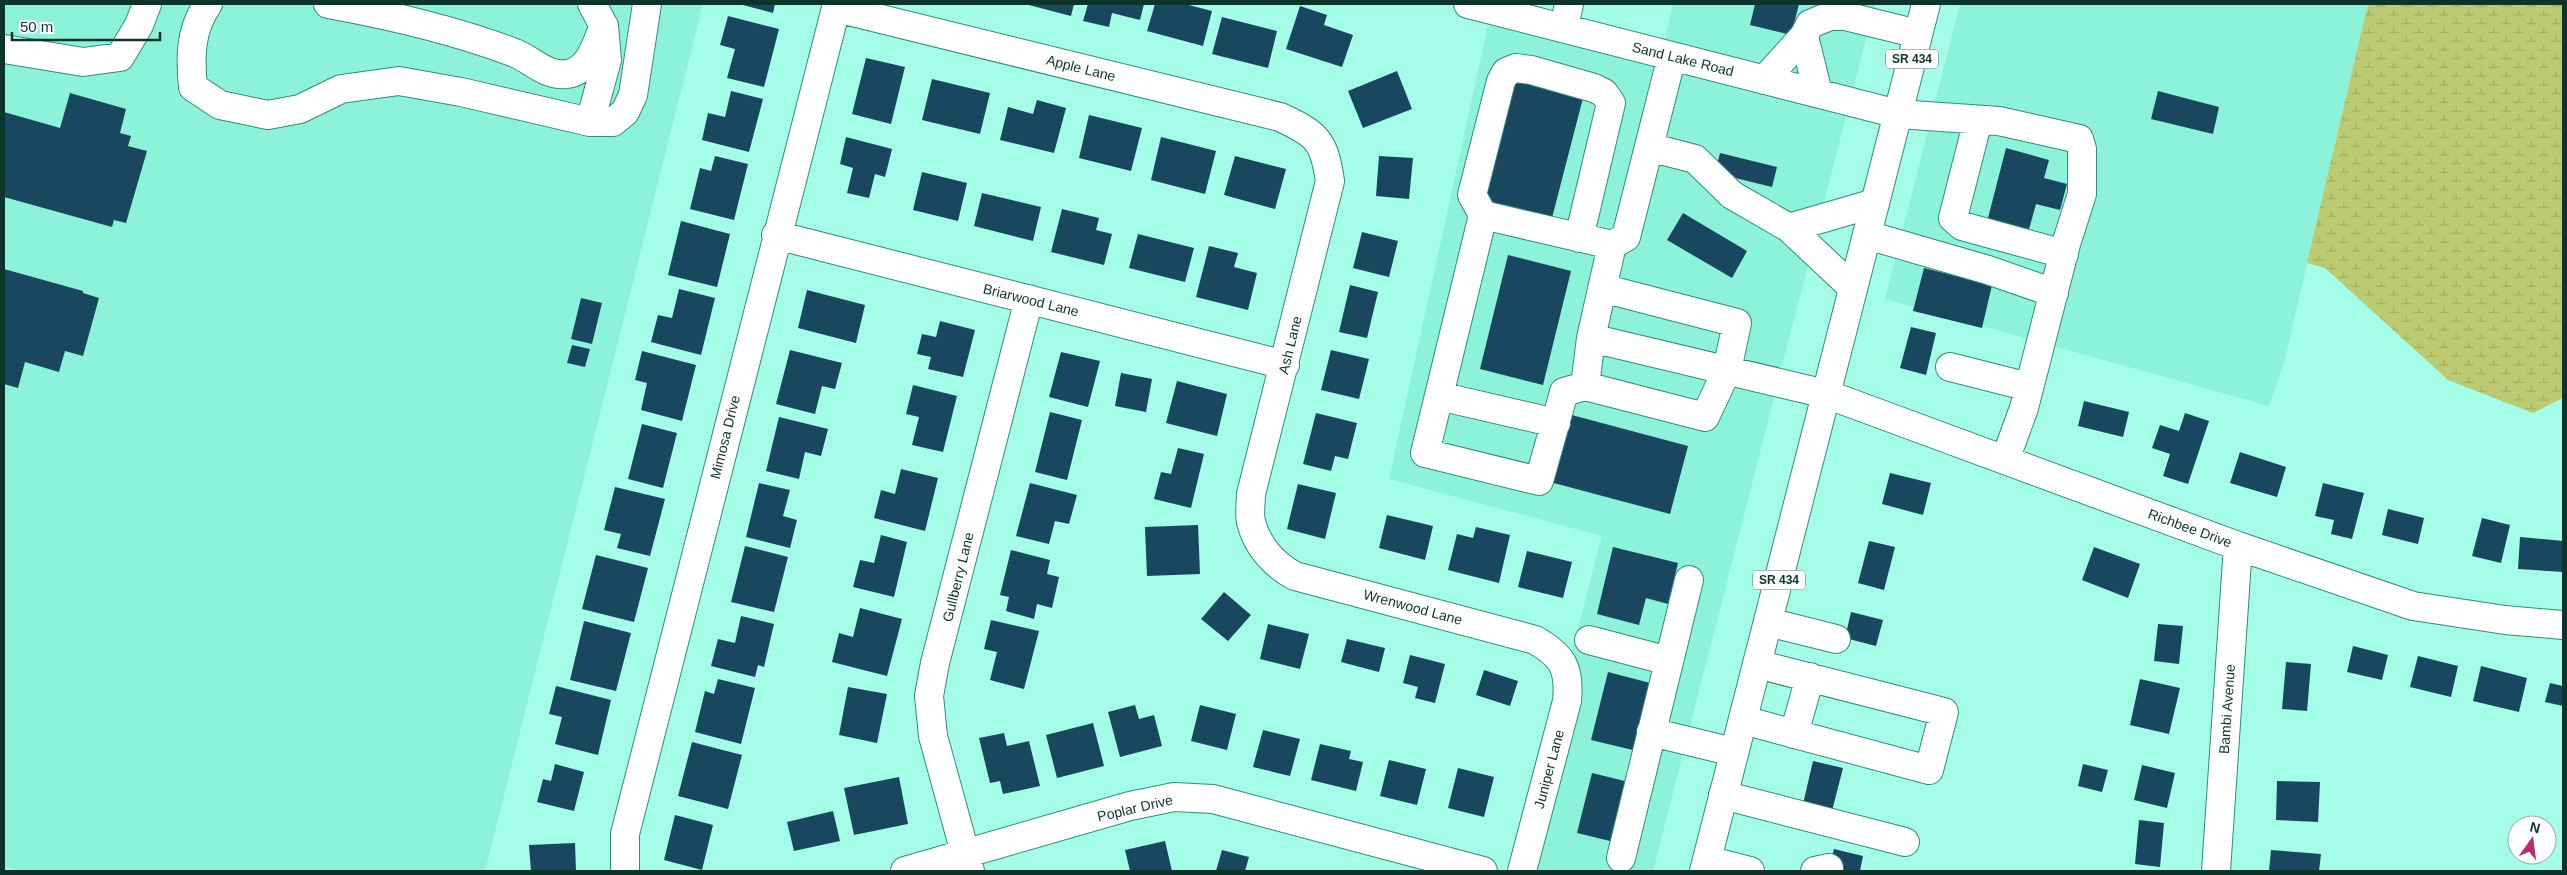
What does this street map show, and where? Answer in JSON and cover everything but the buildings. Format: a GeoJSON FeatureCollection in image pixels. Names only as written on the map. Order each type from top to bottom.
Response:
{"type":"FeatureCollection","features":[{"type":"Feature","properties":{"kind":"street"},"geometry":{"type":"LineString","coordinates":[[4,49],[83,62],[120,57],[139,25],[147,4]]}},
{"type":"Feature","properties":{"kind":"street"},"geometry":{"type":"LineString","coordinates":[[208,4],[201,15],[190,54],[193,87],[220,105],[268,115],[300,109],[341,89],[399,81],[461,92],[590,122],[613,122],[625,112],[633,94],[647,4]]}},
{"type":"Feature","properties":{"kind":"street"},"geometry":{"type":"LineString","coordinates":[[328,4],[458,34],[517,54],[539,69],[567,74],[588,63],[598,15]]}},
{"type":"Feature","properties":{"kind":"street","name":"Sand Lake Road"},"geometry":{"type":"LineString","coordinates":[[1468,4],[1566,16],[1672,56],[1898,114],[2000,121],[2079,139],[2082,149],[2082,194],[2064,254]]}},
{"type":"Feature","properties":{"kind":"street","name":"SR 434"},"geometry":{"type":"LineString","coordinates":[[1705,866],[1926,4]]}},
{"type":"Feature","properties":{"kind":"street","name":"Apple Lane"},"geometry":{"type":"LineString","coordinates":[[836,6],[1280,117],[1302,127],[1320,142]]}},
{"type":"Feature","properties":{"kind":"street","name":"Mimosa Drive"},"geometry":{"type":"LineString","coordinates":[[625,871],[625,834],[776,235],[836,6]]}},
{"type":"Feature","properties":{"kind":"street"},"geometry":{"type":"LineString","coordinates":[[590,122],[607,60],[598,15]]}},
{"type":"Feature","properties":{"kind":"street"},"geometry":{"type":"LineString","coordinates":[[1764,80],[1804,36],[1810,24],[1830,16],[1845,16],[1918,34]]}},
{"type":"Feature","properties":{"kind":"street"},"geometry":{"type":"LineString","coordinates":[[1804,36],[1818,93]]}},
{"type":"Feature","properties":{"kind":"street"},"geometry":{"type":"LineString","coordinates":[[1482,215],[1612,245],[1626,237],[1672,56]]}},
{"type":"Feature","properties":{"kind":"street"},"geometry":{"type":"LineString","coordinates":[[1579,238],[1611,103],[1604,93],[1594,88],[1531,70],[1511,70],[1506,72],[1472,195],[1482,215],[1426,454],[1539,481],[1564,392],[1586,386],[1705,417],[1727,370],[1737,323],[1602,288]]}},
{"type":"Feature","properties":{"kind":"street"},"geometry":{"type":"LineString","coordinates":[[1978,120],[1953,218],[1962,226],[2064,254],[2029,387],[2005,460]]}},
{"type":"Feature","properties":{"kind":"street","name":"Ash Lane"},"geometry":{"type":"LineString","coordinates":[[1262,548],[1251,522],[1251,494],[1330,181],[1327,158],[1320,142]]}},
{"type":"Feature","properties":{"kind":"street"},"geometry":{"type":"LineString","coordinates":[[1649,147],[1696,159],[1732,195],[1789,228],[1854,288]]}},
{"type":"Feature","properties":{"kind":"street"},"geometry":{"type":"LineString","coordinates":[[1789,228],[1875,203]]}},
{"type":"Feature","properties":{"kind":"street","name":"Briarwood Lane"},"geometry":{"type":"LineString","coordinates":[[776,235],[1285,365]]}},
{"type":"Feature","properties":{"kind":"street"},"geometry":{"type":"LineString","coordinates":[[1867,235],[1988,270],[2054,293]]}},
{"type":"Feature","properties":{"kind":"street"},"geometry":{"type":"LineString","coordinates":[[1586,386],[1591,338],[1612,245]]}},
{"type":"Feature","properties":{"kind":"street","name":"Gullberry Lane"},"geometry":{"type":"LineString","coordinates":[[967,863],[933,736],[929,696],[938,654],[1029,299]]}},
{"type":"Feature","properties":{"kind":"street","name":"Richbee Drive"},"geometry":{"type":"LineString","coordinates":[[1591,338],[1826,394],[2238,546],[2413,606],[2506,620],[2563,625]]}},
{"type":"Feature","properties":{"kind":"street"},"geometry":{"type":"LineString","coordinates":[[1950,367],[2029,387]]}},
{"type":"Feature","properties":{"kind":"street"},"geometry":{"type":"LineString","coordinates":[[1439,396],[1556,423]]}},
{"type":"Feature","properties":{"kind":"street","name":"Bambi Avenue"},"geometry":{"type":"LineString","coordinates":[[2216,871],[2238,546]]}},
{"type":"Feature","properties":{"kind":"street","name":"Wrenwood Lane"},"geometry":{"type":"LineString","coordinates":[[1262,548],[1280,568],[1295,576],[1535,640],[1554,651],[1563,666]]}},
{"type":"Feature","properties":{"kind":"street"},"geometry":{"type":"LineString","coordinates":[[1621,858],[1689,580]]}},
{"type":"Feature","properties":{"kind":"street"},"geometry":{"type":"LineString","coordinates":[[1768,622],[1836,639]]}},
{"type":"Feature","properties":{"kind":"street"},"geometry":{"type":"LineString","coordinates":[[1589,640],[1669,661]]}},
{"type":"Feature","properties":{"kind":"street"},"geometry":{"type":"LineString","coordinates":[[1743,720],[1929,770],[1944,712],[1757,664]]}},
{"type":"Feature","properties":{"kind":"street","name":"Juniper Lane"},"geometry":{"type":"LineString","coordinates":[[1522,871],[1567,701],[1569,681],[1563,666]]}},
{"type":"Feature","properties":{"kind":"street"},"geometry":{"type":"LineString","coordinates":[[1794,734],[1810,677]]}},
{"type":"Feature","properties":{"kind":"street"},"geometry":{"type":"LineString","coordinates":[[1651,732],[1734,752]]}},
{"type":"Feature","properties":{"kind":"street"},"geometry":{"type":"LineString","coordinates":[[1723,795],[1905,842]]}},
{"type":"Feature","properties":{"kind":"street","name":"Poplar Drive"},"geometry":{"type":"LineString","coordinates":[[905,871],[967,863],[1130,806],[1174,797],[1213,799],[1483,871]]}},
{"type":"Feature","properties":{"kind":"street"},"geometry":{"type":"LineString","coordinates":[[1705,866],[1750,871]]}},
{"type":"Feature","properties":{"kind":"shaded area"},"geometry":{"type":"Polygon","coordinates":[[[4,4],[703,4],[485,871],[20,871],[4,867],[4,4]]]}},
{"type":"Feature","properties":{"kind":"shaded area"},"geometry":{"type":"Polygon","coordinates":[[[1673,4],[1875,4],[1853,90],[1664,42],[1673,4]]]}},
{"type":"Feature","properties":{"kind":"shaded area"},"geometry":{"type":"Polygon","coordinates":[[[1960,4],[2368,4],[2285,358],[2269,406],[1885,299],[1960,4]]]}},
{"type":"Feature","properties":{"kind":"shaded area"},"geometry":{"type":"Polygon","coordinates":[[[1489,21],[1847,112],[1653,871],[1532,871],[1571,656],[1602,536],[1389,479],[1489,21]]]}},
{"type":"Feature","properties":{"kind":"green space"},"geometry":{"type":"Polygon","coordinates":[[[2368,4],[2563,4],[2563,398],[2533,413],[2448,380],[2325,268],[2307,263],[2368,4]]]}}]}
